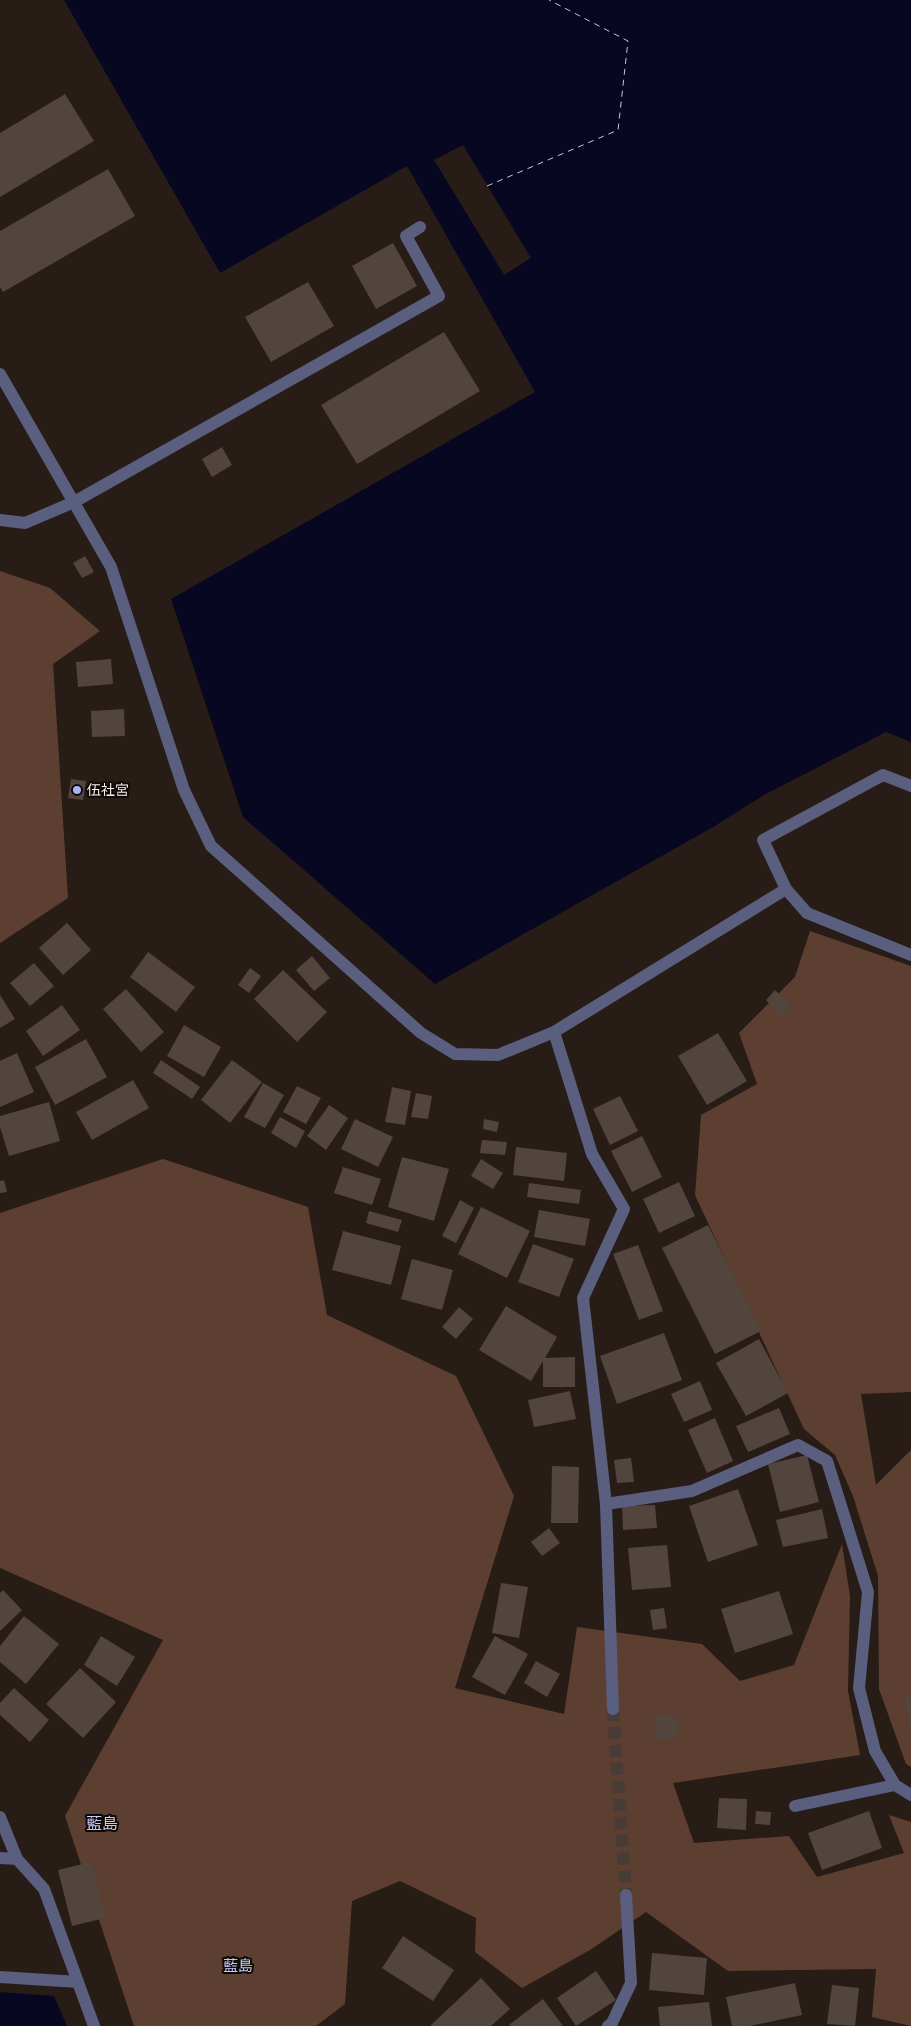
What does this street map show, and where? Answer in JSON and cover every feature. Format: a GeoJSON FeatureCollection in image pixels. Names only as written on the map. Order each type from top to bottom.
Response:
{"type":"FeatureCollection","features":[{"type":"Feature","properties":{"kind":"street"},"geometry":{"type":"LineString","coordinates":[[0,520],[25,523],[74,502],[439,296],[406,236],[420,227]]}},
{"type":"Feature","properties":{"kind":"street"},"geometry":{"type":"LineString","coordinates":[[0,374],[111,567],[184,790],[211,846],[421,1032],[456,1054],[498,1055],[554,1032],[786,889]]}},
{"type":"Feature","properties":{"kind":"street"},"geometry":{"type":"LineString","coordinates":[[911,786],[883,775],[762,840],[786,889],[807,913],[911,955]]}},
{"type":"Feature","properties":{"kind":"street"},"geometry":{"type":"LineString","coordinates":[[554,1032],[592,1154],[624,1209],[583,1298],[606,1504],[613,1708]]}},
{"type":"Feature","properties":{"kind":"street"},"geometry":{"type":"LineString","coordinates":[[606,1504],[692,1491],[798,1445],[827,1461],[868,1592],[860,1688],[875,1751],[895,1785],[911,1795]]}},
{"type":"Feature","properties":{"kind":"street"},"geometry":{"type":"LineString","coordinates":[[795,1806],[895,1785]]}},
{"type":"Feature","properties":{"kind":"street"},"geometry":{"type":"LineString","coordinates":[[0,1817],[17,1859],[44,1889],[94,2026]]}},
{"type":"Feature","properties":{"kind":"street"},"geometry":{"type":"LineString","coordinates":[[0,1858],[17,1859]]}},
{"type":"Feature","properties":{"kind":"street"},"geometry":{"type":"LineString","coordinates":[[608,2026],[612,2023],[631,1983],[626,1896]]}},
{"type":"Feature","properties":{"kind":"street"},"geometry":{"type":"LineString","coordinates":[[0,1977],[78,1982]]}},
{"type":"Feature","properties":{"kind":"shaded area"},"geometry":{"type":"Polygon","coordinates":[[[0,571],[50,588],[100,631],[53,664],[68,898],[0,943],[0,571]]]}},
{"type":"Feature","properties":{"kind":"shaded area"},"geometry":{"type":"Polygon","coordinates":[[[810,931],[911,966],[911,1392],[861,1394],[876,1485],[911,1450],[911,1767],[906,1764],[879,1689],[878,1576],[853,1496],[835,1455],[804,1429],[695,1195],[701,1115],[757,1084],[739,1033],[795,977],[810,931]]]}},
{"type":"Feature","properties":{"kind":"shaded area"},"geometry":{"type":"Polygon","coordinates":[[[163,1159],[308,1207],[327,1315],[456,1376],[514,1496],[455,1688],[564,1714],[577,1627],[702,1644],[740,1681],[794,1665],[842,1544],[850,1596],[848,1691],[860,1755],[673,1783],[694,1843],[789,1836],[817,1877],[904,1853],[889,1815],[911,1822],[911,2026],[872,2017],[876,1969],[728,1971],[646,1912],[590,1950],[522,1988],[475,1952],[476,1918],[400,1881],[352,1901],[345,2004],[316,2026],[134,2026],[65,1816],[163,1640],[0,1568],[0,1213],[163,1159]]]}},
{"type":"Feature","properties":{"kind":"water"},"geometry":{"type":"Polygon","coordinates":[[[64,0],[911,0],[911,742],[886,732],[764,795],[713,827],[435,984],[243,817],[171,599],[535,392],[407,166],[220,273],[64,0]]]}},
{"type":"Feature","properties":{"kind":"water"},"geometry":{"type":"Polygon","coordinates":[[[0,1992],[54,1996],[67,2026],[0,2026],[0,1992]]]}},
{"type":"Feature","properties":{"kind":"pier"},"geometry":{"type":"Polygon","coordinates":[[[463,145],[531,258],[504,275],[434,160],[463,145]]]}},
{"type":"Feature","properties":{"kind":"building"},"geometry":{"type":"Polygon","coordinates":[[[65,94],[94,141],[0,197],[0,133],[65,94]]]}},
{"type":"Feature","properties":{"kind":"building"},"geometry":{"type":"Polygon","coordinates":[[[108,169],[135,216],[3,292],[0,287],[0,231],[108,169]]]}},
{"type":"Feature","properties":{"kind":"building"},"geometry":{"type":"Polygon","coordinates":[[[393,243],[417,286],[376,309],[352,266],[393,243]]]}},
{"type":"Feature","properties":{"kind":"building"},"geometry":{"type":"Polygon","coordinates":[[[308,282],[334,326],[271,362],[245,317],[308,282]]]}},
{"type":"Feature","properties":{"kind":"building"},"geometry":{"type":"Polygon","coordinates":[[[444,332],[480,391],[357,464],[321,405],[444,332]]]}},
{"type":"Feature","properties":{"kind":"building"},"geometry":{"type":"Polygon","coordinates":[[[222,447],[232,465],[212,477],[202,459],[222,447]]]}},
{"type":"Feature","properties":{"kind":"building"},"geometry":{"type":"Polygon","coordinates":[[[85,556],[94,572],[82,578],[73,563],[85,556]]]}},
{"type":"Feature","properties":{"kind":"building"},"geometry":{"type":"Polygon","coordinates":[[[111,659],[113,684],[78,687],[76,662],[111,659]]]}},
{"type":"Feature","properties":{"kind":"building"},"geometry":{"type":"Polygon","coordinates":[[[124,709],[125,736],[92,737],[91,711],[124,709]]]}},
{"type":"Feature","properties":{"kind":"building"},"geometry":{"type":"Polygon","coordinates":[[[71,779],[86,781],[83,800],[68,798],[71,779]]]}},
{"type":"Feature","properties":{"kind":"building"},"geometry":{"type":"Polygon","coordinates":[[[67,923],[91,950],[63,975],[39,948],[67,923]]]}},
{"type":"Feature","properties":{"kind":"building"},"geometry":{"type":"Polygon","coordinates":[[[148,952],[195,987],[176,1012],[130,977],[148,952]]]}},
{"type":"Feature","properties":{"kind":"building"},"geometry":{"type":"Polygon","coordinates":[[[312,956],[330,978],[314,991],[296,970],[312,956]]]}},
{"type":"Feature","properties":{"kind":"building"},"geometry":{"type":"Polygon","coordinates":[[[34,963],[54,986],[30,1006],[10,983],[34,963]]]}},
{"type":"Feature","properties":{"kind":"building"},"geometry":{"type":"Polygon","coordinates":[[[250,968],[261,976],[249,993],[238,985],[250,968]]]}},
{"type":"Feature","properties":{"kind":"building"},"geometry":{"type":"Polygon","coordinates":[[[283,970],[327,1012],[297,1042],[254,999],[283,970]]]}},
{"type":"Feature","properties":{"kind":"building"},"geometry":{"type":"Polygon","coordinates":[[[126,989],[164,1032],[141,1052],[103,1009],[126,989]]]}},
{"type":"Feature","properties":{"kind":"building"},"geometry":{"type":"Polygon","coordinates":[[[775,990],[792,1006],[782,1016],[766,1000],[775,990]]]}},
{"type":"Feature","properties":{"kind":"building"},"geometry":{"type":"Polygon","coordinates":[[[0,995],[15,1019],[0,1028],[0,995]]]}},
{"type":"Feature","properties":{"kind":"building"},"geometry":{"type":"Polygon","coordinates":[[[62,1005],[80,1030],[43,1056],[26,1031],[62,1005]]]}},
{"type":"Feature","properties":{"kind":"building"},"geometry":{"type":"Polygon","coordinates":[[[184,1025],[221,1047],[204,1077],[167,1056],[184,1025]]]}},
{"type":"Feature","properties":{"kind":"building"},"geometry":{"type":"Polygon","coordinates":[[[718,1033],[747,1081],[707,1105],[678,1056],[718,1033]]]}},
{"type":"Feature","properties":{"kind":"building"},"geometry":{"type":"Polygon","coordinates":[[[86,1039],[107,1077],[55,1105],[35,1067],[86,1039]]]}},
{"type":"Feature","properties":{"kind":"building"},"geometry":{"type":"Polygon","coordinates":[[[17,1053],[34,1092],[0,1107],[0,1061],[17,1053]]]}},
{"type":"Feature","properties":{"kind":"building"},"geometry":{"type":"Polygon","coordinates":[[[161,1060],[200,1087],[192,1099],[153,1073],[161,1060]]]}},
{"type":"Feature","properties":{"kind":"building"},"geometry":{"type":"Polygon","coordinates":[[[232,1060],[262,1082],[230,1123],[201,1100],[232,1060]]]}},
{"type":"Feature","properties":{"kind":"building"},"geometry":{"type":"Polygon","coordinates":[[[133,1080],[149,1108],[92,1140],[76,1112],[133,1080]]]}},
{"type":"Feature","properties":{"kind":"building"},"geometry":{"type":"Polygon","coordinates":[[[263,1083],[284,1095],[265,1128],[244,1117],[263,1083]]]}},
{"type":"Feature","properties":{"kind":"building"},"geometry":{"type":"Polygon","coordinates":[[[297,1086],[321,1098],[306,1124],[283,1112],[297,1086]]]}},
{"type":"Feature","properties":{"kind":"building"},"geometry":{"type":"Polygon","coordinates":[[[392,1087],[411,1091],[405,1125],[385,1122],[392,1087]]]}},
{"type":"Feature","properties":{"kind":"building"},"geometry":{"type":"Polygon","coordinates":[[[416,1093],[432,1096],[428,1119],[411,1117],[416,1093]]]}},
{"type":"Feature","properties":{"kind":"building"},"geometry":{"type":"Polygon","coordinates":[[[620,1096],[638,1131],[610,1145],[593,1109],[620,1096]]]}},
{"type":"Feature","properties":{"kind":"building"},"geometry":{"type":"Polygon","coordinates":[[[49,1102],[60,1141],[9,1156],[0,1127],[0,1116],[49,1102]]]}},
{"type":"Feature","properties":{"kind":"building"},"geometry":{"type":"Polygon","coordinates":[[[329,1105],[348,1118],[326,1150],[307,1136],[329,1105]]]}},
{"type":"Feature","properties":{"kind":"building"},"geometry":{"type":"Polygon","coordinates":[[[280,1117],[305,1131],[296,1148],[271,1133],[280,1117]]]}},
{"type":"Feature","properties":{"kind":"building"},"geometry":{"type":"Polygon","coordinates":[[[355,1119],[393,1137],[378,1167],[341,1149],[355,1119]]]}},
{"type":"Feature","properties":{"kind":"building"},"geometry":{"type":"Polygon","coordinates":[[[484,1119],[499,1122],[497,1132],[483,1129],[484,1119]]]}},
{"type":"Feature","properties":{"kind":"building"},"geometry":{"type":"Polygon","coordinates":[[[642,1136],[662,1177],[632,1192],[611,1151],[642,1136]]]}},
{"type":"Feature","properties":{"kind":"building"},"geometry":{"type":"Polygon","coordinates":[[[482,1140],[507,1142],[505,1155],[480,1153],[482,1140]]]}},
{"type":"Feature","properties":{"kind":"building"},"geometry":{"type":"Polygon","coordinates":[[[516,1147],[567,1153],[564,1181],[513,1175],[516,1147]]]}},
{"type":"Feature","properties":{"kind":"building"},"geometry":{"type":"Polygon","coordinates":[[[402,1157],[449,1169],[434,1221],[388,1207],[402,1157]]]}},
{"type":"Feature","properties":{"kind":"building"},"geometry":{"type":"Polygon","coordinates":[[[481,1159],[503,1173],[493,1189],[471,1176],[481,1159]]]}},
{"type":"Feature","properties":{"kind":"building"},"geometry":{"type":"Polygon","coordinates":[[[343,1167],[381,1179],[372,1205],[334,1193],[343,1167]]]}},
{"type":"Feature","properties":{"kind":"building"},"geometry":{"type":"Polygon","coordinates":[[[4,1180],[7,1192],[0,1193],[0,1181],[4,1180]]]}},
{"type":"Feature","properties":{"kind":"building"},"geometry":{"type":"Polygon","coordinates":[[[679,1182],[695,1216],[659,1233],[643,1199],[679,1182]]]}},
{"type":"Feature","properties":{"kind":"building"},"geometry":{"type":"Polygon","coordinates":[[[529,1183],[581,1190],[579,1204],[527,1197],[529,1183]]]}},
{"type":"Feature","properties":{"kind":"building"},"geometry":{"type":"Polygon","coordinates":[[[460,1200],[474,1208],[456,1243],[442,1236],[460,1200]]]}},
{"type":"Feature","properties":{"kind":"building"},"geometry":{"type":"Polygon","coordinates":[[[481,1207],[530,1231],[507,1278],[458,1254],[481,1207]]]}},
{"type":"Feature","properties":{"kind":"building"},"geometry":{"type":"Polygon","coordinates":[[[539,1210],[590,1219],[585,1246],[534,1237],[539,1210]]]}},
{"type":"Feature","properties":{"kind":"building"},"geometry":{"type":"Polygon","coordinates":[[[369,1211],[402,1220],[398,1232],[366,1223],[369,1211]]]}},
{"type":"Feature","properties":{"kind":"building"},"geometry":{"type":"Polygon","coordinates":[[[708,1225],[761,1331],[715,1354],[662,1248],[708,1225]]]}},
{"type":"Feature","properties":{"kind":"building"},"geometry":{"type":"Polygon","coordinates":[[[343,1231],[401,1246],[391,1285],[332,1270],[343,1231]]]}},
{"type":"Feature","properties":{"kind":"building"},"geometry":{"type":"Polygon","coordinates":[[[533,1244],[574,1259],[559,1297],[518,1282],[533,1244]]]}},
{"type":"Feature","properties":{"kind":"building"},"geometry":{"type":"Polygon","coordinates":[[[638,1245],[663,1311],[639,1320],[613,1254],[638,1245]]]}},
{"type":"Feature","properties":{"kind":"building"},"geometry":{"type":"Polygon","coordinates":[[[412,1259],[453,1270],[442,1310],[401,1299],[412,1259]]]}},
{"type":"Feature","properties":{"kind":"building"},"geometry":{"type":"Polygon","coordinates":[[[506,1306],[557,1337],[545,1358],[575,1357],[575,1387],[543,1387],[543,1361],[531,1381],[479,1350],[506,1306]]]}},
{"type":"Feature","properties":{"kind":"building"},"geometry":{"type":"Polygon","coordinates":[[[459,1307],[473,1319],[456,1339],[442,1327],[459,1307]]]}},
{"type":"Feature","properties":{"kind":"building"},"geometry":{"type":"Polygon","coordinates":[[[664,1333],[682,1380],[617,1404],[600,1356],[664,1333]]]}},
{"type":"Feature","properties":{"kind":"building"},"geometry":{"type":"Polygon","coordinates":[[[759,1339],[788,1393],[746,1416],[716,1363],[759,1339]]]}},
{"type":"Feature","properties":{"kind":"building"},"geometry":{"type":"Polygon","coordinates":[[[700,1381],[712,1410],[684,1422],[671,1394],[700,1381]]]}},
{"type":"Feature","properties":{"kind":"building"},"geometry":{"type":"Polygon","coordinates":[[[570,1391],[576,1419],[534,1427],[528,1400],[570,1391]]]}},
{"type":"Feature","properties":{"kind":"building"},"geometry":{"type":"Polygon","coordinates":[[[779,1408],[790,1434],[748,1452],[736,1426],[779,1408]]]}},
{"type":"Feature","properties":{"kind":"building"},"geometry":{"type":"Polygon","coordinates":[[[715,1418],[733,1461],[707,1473],[688,1430],[715,1418]]]}},
{"type":"Feature","properties":{"kind":"building"},"geometry":{"type":"Polygon","coordinates":[[[807,1455],[819,1502],[780,1512],[768,1464],[807,1455]]]}},
{"type":"Feature","properties":{"kind":"building"},"geometry":{"type":"Polygon","coordinates":[[[631,1458],[634,1482],[617,1483],[614,1460],[631,1458]]]}},
{"type":"Feature","properties":{"kind":"building"},"geometry":{"type":"Polygon","coordinates":[[[552,1466],[579,1467],[578,1523],[551,1523],[552,1466]]]}},
{"type":"Feature","properties":{"kind":"building"},"geometry":{"type":"Polygon","coordinates":[[[738,1489],[758,1545],[708,1562],[689,1506],[738,1489]]]}},
{"type":"Feature","properties":{"kind":"building"},"geometry":{"type":"Polygon","coordinates":[[[655,1505],[657,1528],[623,1530],[622,1506],[655,1505]]]}},
{"type":"Feature","properties":{"kind":"building"},"geometry":{"type":"Polygon","coordinates":[[[822,1509],[828,1538],[783,1547],[776,1520],[822,1509]]]}},
{"type":"Feature","properties":{"kind":"building"},"geometry":{"type":"Polygon","coordinates":[[[549,1528],[560,1543],[542,1556],[531,1542],[549,1528]]]}},
{"type":"Feature","properties":{"kind":"building"},"geometry":{"type":"Polygon","coordinates":[[[667,1545],[671,1587],[632,1590],[628,1548],[667,1545]]]}},
{"type":"Feature","properties":{"kind":"building"},"geometry":{"type":"Polygon","coordinates":[[[501,1583],[528,1587],[519,1638],[492,1633],[501,1583]]]}},
{"type":"Feature","properties":{"kind":"building"},"geometry":{"type":"Polygon","coordinates":[[[3,1590],[22,1610],[0,1631],[0,1593],[3,1590]]]}},
{"type":"Feature","properties":{"kind":"building"},"geometry":{"type":"Polygon","coordinates":[[[779,1591],[793,1634],[735,1653],[721,1609],[779,1591]]]}},
{"type":"Feature","properties":{"kind":"building"},"geometry":{"type":"Polygon","coordinates":[[[664,1608],[667,1628],[653,1630],[650,1610],[664,1608]]]}},
{"type":"Feature","properties":{"kind":"building"},"geometry":{"type":"Polygon","coordinates":[[[24,1616],[59,1644],[26,1684],[0,1662],[0,1646],[24,1616]]]}},
{"type":"Feature","properties":{"kind":"building"},"geometry":{"type":"Polygon","coordinates":[[[101,1636],[135,1657],[117,1686],[84,1665],[101,1636]]]}},
{"type":"Feature","properties":{"kind":"building"},"geometry":{"type":"Polygon","coordinates":[[[495,1636],[528,1654],[505,1695],[472,1677],[495,1636]]]}},
{"type":"Feature","properties":{"kind":"building"},"geometry":{"type":"Polygon","coordinates":[[[536,1661],[560,1674],[547,1697],[524,1683],[536,1661]]]}},
{"type":"Feature","properties":{"kind":"building"},"geometry":{"type":"Polygon","coordinates":[[[80,1668],[116,1702],[83,1738],[46,1704],[80,1668]]]}},
{"type":"Feature","properties":{"kind":"building"},"geometry":{"type":"Polygon","coordinates":[[[14,1688],[49,1720],[30,1742],[0,1715],[0,1703],[14,1688]]]}},
{"type":"Feature","properties":{"kind":"building"},"geometry":{"type":"Polygon","coordinates":[[[911,1698],[911,1727],[910,1727],[904,1699],[911,1698]]]}},
{"type":"Feature","properties":{"kind":"building"},"geometry":{"type":"Polygon","coordinates":[[[655,1714],[678,1715],[677,1740],[654,1739],[655,1714]]]}},
{"type":"Feature","properties":{"kind":"building"},"geometry":{"type":"Polygon","coordinates":[[[719,1798],[747,1799],[746,1830],[717,1828],[719,1798]]]}},
{"type":"Feature","properties":{"kind":"building"},"geometry":{"type":"Polygon","coordinates":[[[756,1811],[771,1812],[770,1825],[755,1824],[756,1811]]]}},
{"type":"Feature","properties":{"kind":"building"},"geometry":{"type":"Polygon","coordinates":[[[869,1811],[882,1848],[822,1870],[808,1833],[869,1811]]]}},
{"type":"Feature","properties":{"kind":"building"},"geometry":{"type":"Polygon","coordinates":[[[91,1862],[105,1918],[72,1926],[58,1870],[91,1862]]]}},
{"type":"Feature","properties":{"kind":"building"},"geometry":{"type":"Polygon","coordinates":[[[403,1936],[454,1970],[433,2001],[382,1968],[403,1936]]]}},
{"type":"Feature","properties":{"kind":"building"},"geometry":{"type":"Polygon","coordinates":[[[652,1953],[707,1958],[704,1995],[649,1990],[652,1953]]]}},
{"type":"Feature","properties":{"kind":"building"},"geometry":{"type":"Polygon","coordinates":[[[596,1971],[616,2000],[576,2026],[557,1998],[596,1971]]]}},
{"type":"Feature","properties":{"kind":"building"},"geometry":{"type":"Polygon","coordinates":[[[481,1978],[510,2009],[491,2026],[430,2026],[481,1978]]]}},
{"type":"Feature","properties":{"kind":"building"},"geometry":{"type":"Polygon","coordinates":[[[795,1983],[802,2015],[750,2026],[732,2026],[726,1997],[795,1983]]]}},
{"type":"Feature","properties":{"kind":"building"},"geometry":{"type":"Polygon","coordinates":[[[832,1985],[859,1988],[855,2026],[827,2024],[832,1985]]]}},
{"type":"Feature","properties":{"kind":"building"},"geometry":{"type":"Polygon","coordinates":[[[543,1999],[563,2026],[509,2025],[543,1999]]]}},
{"type":"Feature","properties":{"kind":"building"},"geometry":{"type":"Polygon","coordinates":[[[709,2002],[712,2026],[660,2026],[658,2007],[709,2002]]]}},
{"type":"Feature","properties":{"kind":"ferry route"},"geometry":{"type":"LineString","coordinates":[[487,186],[618,130],[628,41],[549,0]]}},
{"type":"Feature","properties":{"kind":"tunnel"},"geometry":{"type":"LineString","coordinates":[[613,1709],[626,1895]]}},
{"type":"Feature","properties":{"kind":"place","name":"伍社宮"},"geometry":{"type":"Point","coordinates":[77,790]}},
{"type":"Feature","properties":{"kind":"district","name":"藍島"},"geometry":{"type":"Point","coordinates":[102,1823]}},
{"type":"Feature","properties":{"kind":"district","name":"藍島"},"geometry":{"type":"Point","coordinates":[238,1966]}}]}
